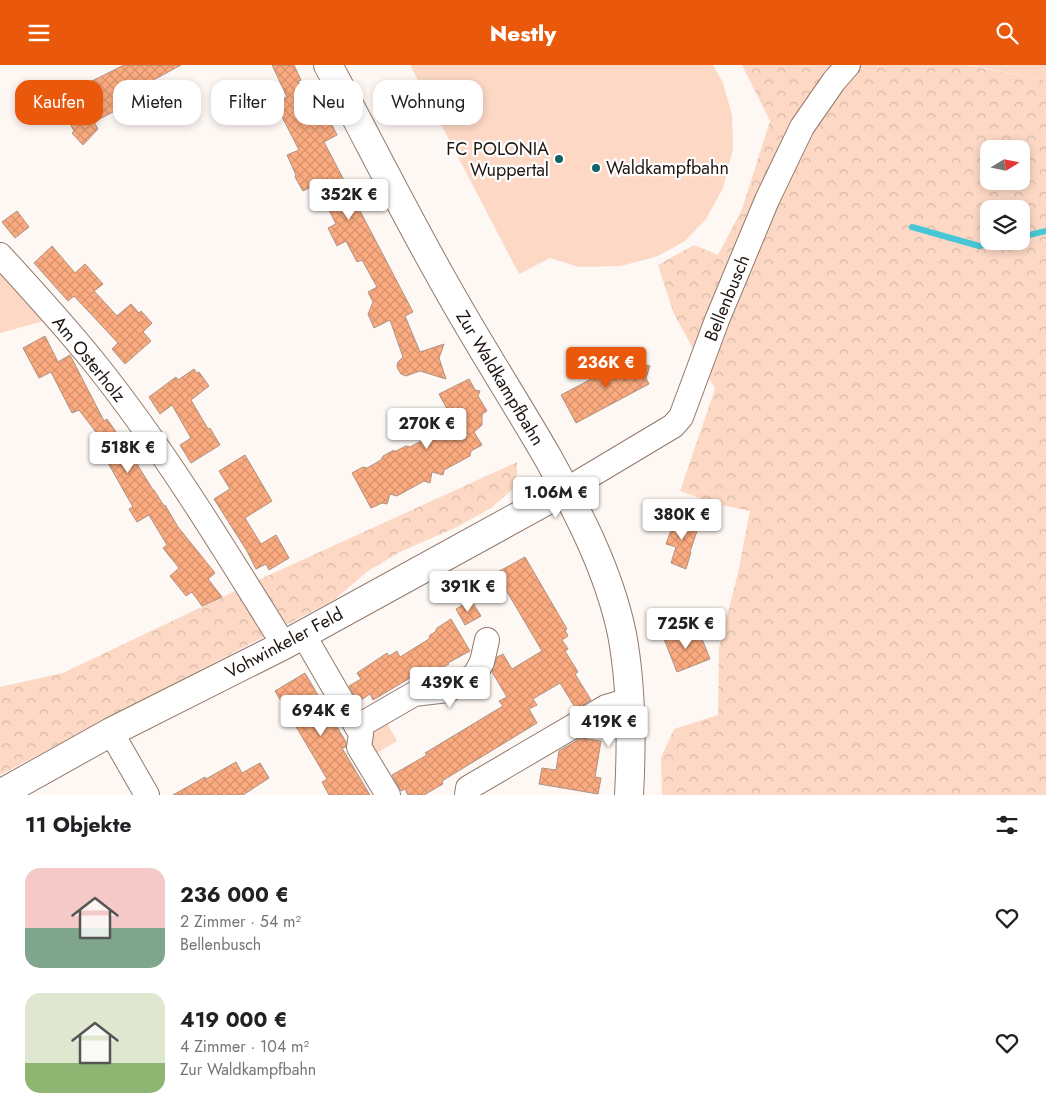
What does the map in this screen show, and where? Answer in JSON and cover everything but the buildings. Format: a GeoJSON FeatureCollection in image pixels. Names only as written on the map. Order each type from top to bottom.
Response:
{"type":"FeatureCollection","features":[{"type":"Feature","properties":{"kind":"main road","name":"Zur Waldkampfbahn"},"geometry":{"type":"LineString","coordinates":[[328,65],[418,235],[525,417],[585,527],[607,581],[621,632],[627,665],[631,712],[631,757],[628,795]]}},
{"type":"Feature","properties":{"kind":"main road","name":"Vohwinkeler Feld"},"geometry":{"type":"LineString","coordinates":[[0,794],[111,732],[294,639],[566,490]]}},
{"type":"Feature","properties":{"kind":"street","name":"Bellenbusch"},"geometry":{"type":"LineString","coordinates":[[566,490],[673,427],[680,417],[717,320],[771,192],[802,127],[834,81],[848,65]]}},
{"type":"Feature","properties":{"kind":"street","name":"Am Osterholz"},"geometry":{"type":"LineString","coordinates":[[0,255],[45,304],[98,367],[151,438],[204,515],[357,727]]}},
{"type":"Feature","properties":{"kind":"street"},"geometry":{"type":"LineString","coordinates":[[388,795],[359,747],[361,734],[357,727],[414,694],[448,690],[475,675],[482,662],[487,639]]}},
{"type":"Feature","properties":{"kind":"street"},"geometry":{"type":"LineString","coordinates":[[467,795],[468,788],[598,711],[630,700]]}},
{"type":"Feature","properties":{"kind":"street"},"geometry":{"type":"LineString","coordinates":[[111,732],[147,795]]}},
{"type":"Feature","properties":{"kind":"green space","name":"Waldkampfbahn"},"geometry":{"type":"Polygon","coordinates":[[[410,65],[713,65],[723,83],[732,115],[733,149],[723,188],[706,219],[685,241],[658,256],[621,266],[579,267],[550,258],[519,274],[441,125],[483,125],[483,80],[418,80],[410,65]]]}},
{"type":"Feature","properties":{"kind":"green space"},"geometry":{"type":"Polygon","coordinates":[[[742,65],[968,65],[1046,81],[1046,795],[662,795],[661,758],[674,729],[718,715],[719,648],[738,573],[750,511],[716,504],[680,491],[715,389],[674,314],[658,265],[694,245],[718,255],[742,209],[770,121],[742,65]]]}},
{"type":"Feature","properties":{"kind":"green space"},"geometry":{"type":"Polygon","coordinates":[[[971,65],[1046,65],[1046,81],[971,65]]]}},
{"type":"Feature","properties":{"kind":"green space"},"geometry":{"type":"Polygon","coordinates":[[[0,273],[13,281],[48,320],[0,333],[0,273]]]}},
{"type":"Feature","properties":{"kind":"green space"},"geometry":{"type":"Polygon","coordinates":[[[517,462],[517,478],[514,488],[491,508],[457,527],[400,552],[368,571],[334,600],[0,775],[0,687],[63,673],[254,582],[517,462]]]}},
{"type":"Feature","properties":{"kind":"green space"},"geometry":{"type":"Polygon","coordinates":[[[387,723],[397,741],[372,756],[370,733],[387,723]]]}},
{"type":"Feature","properties":{"kind":"waterway"},"geometry":{"type":"LineString","coordinates":[[912,227],[980,246]]}},
{"type":"Feature","properties":{"kind":"waterway"},"geometry":{"type":"LineString","coordinates":[[1030,235],[1046,231]]}},
{"type":"Feature","properties":{"kind":"place","name":"FC POLONIA Wuppertal"},"geometry":{"type":"Point","coordinates":[559,159]}},
{"type":"Feature","properties":{"kind":"place","name":"Waldkampfbahn"},"geometry":{"type":"Point","coordinates":[596,168]}}]}
